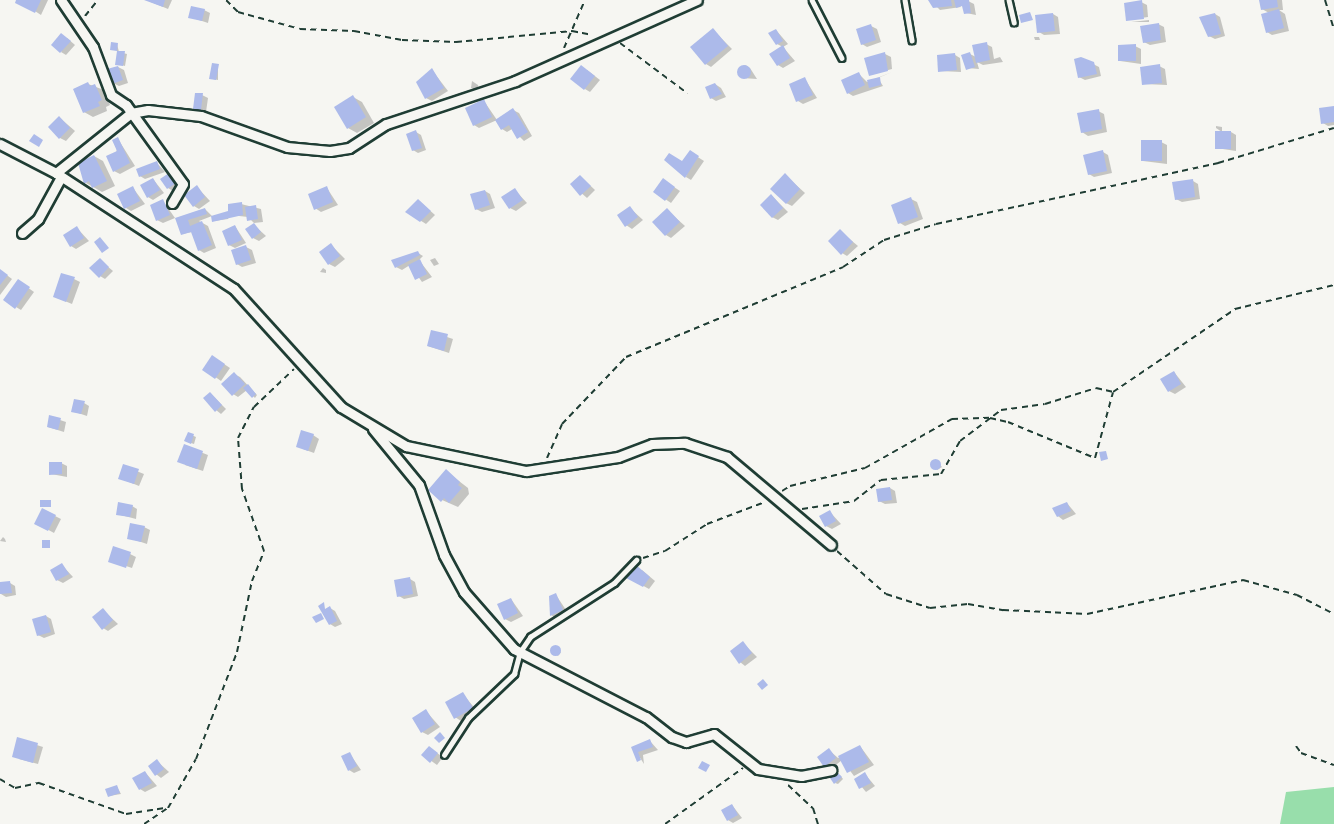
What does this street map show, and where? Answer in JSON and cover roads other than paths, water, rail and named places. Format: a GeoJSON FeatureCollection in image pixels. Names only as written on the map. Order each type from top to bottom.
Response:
{"type":"FeatureCollection","features":[{"type":"Feature","properties":{"kind":"street"},"geometry":{"type":"LineString","coordinates":[[61,0],[93,47],[111,95],[126,105],[183,184],[172,203]]}},
{"type":"Feature","properties":{"kind":"street"},"geometry":{"type":"LineString","coordinates":[[22,233],[38,219],[59,175],[131,113],[148,110],[201,116],[287,147],[330,151],[349,148],[386,124],[558,62],[697,0]]}},
{"type":"Feature","properties":{"kind":"street"},"geometry":{"type":"LineString","coordinates":[[0,144],[59,175],[234,290],[342,407],[371,427],[406,446],[526,471],[618,457],[652,444],[685,443],[727,457],[831,545]]}},
{"type":"Feature","properties":{"kind":"street"},"geometry":{"type":"LineString","coordinates":[[371,427],[419,485],[444,555],[464,592],[520,652],[646,717],[672,737],[686,742],[714,734],[758,769],[801,776],[831,770]]}},
{"type":"Feature","properties":{"kind":"lane"},"geometry":{"type":"LineString","coordinates":[[812,0],[842,58]]}},
{"type":"Feature","properties":{"kind":"lane"},"geometry":{"type":"LineString","coordinates":[[905,0],[912,40]]}},
{"type":"Feature","properties":{"kind":"lane"},"geometry":{"type":"LineString","coordinates":[[1009,0],[1014,22]]}},
{"type":"Feature","properties":{"kind":"lane"},"geometry":{"type":"LineString","coordinates":[[444,755],[468,718],[514,674],[520,652],[530,637],[614,584],[636,560]]}}]}
